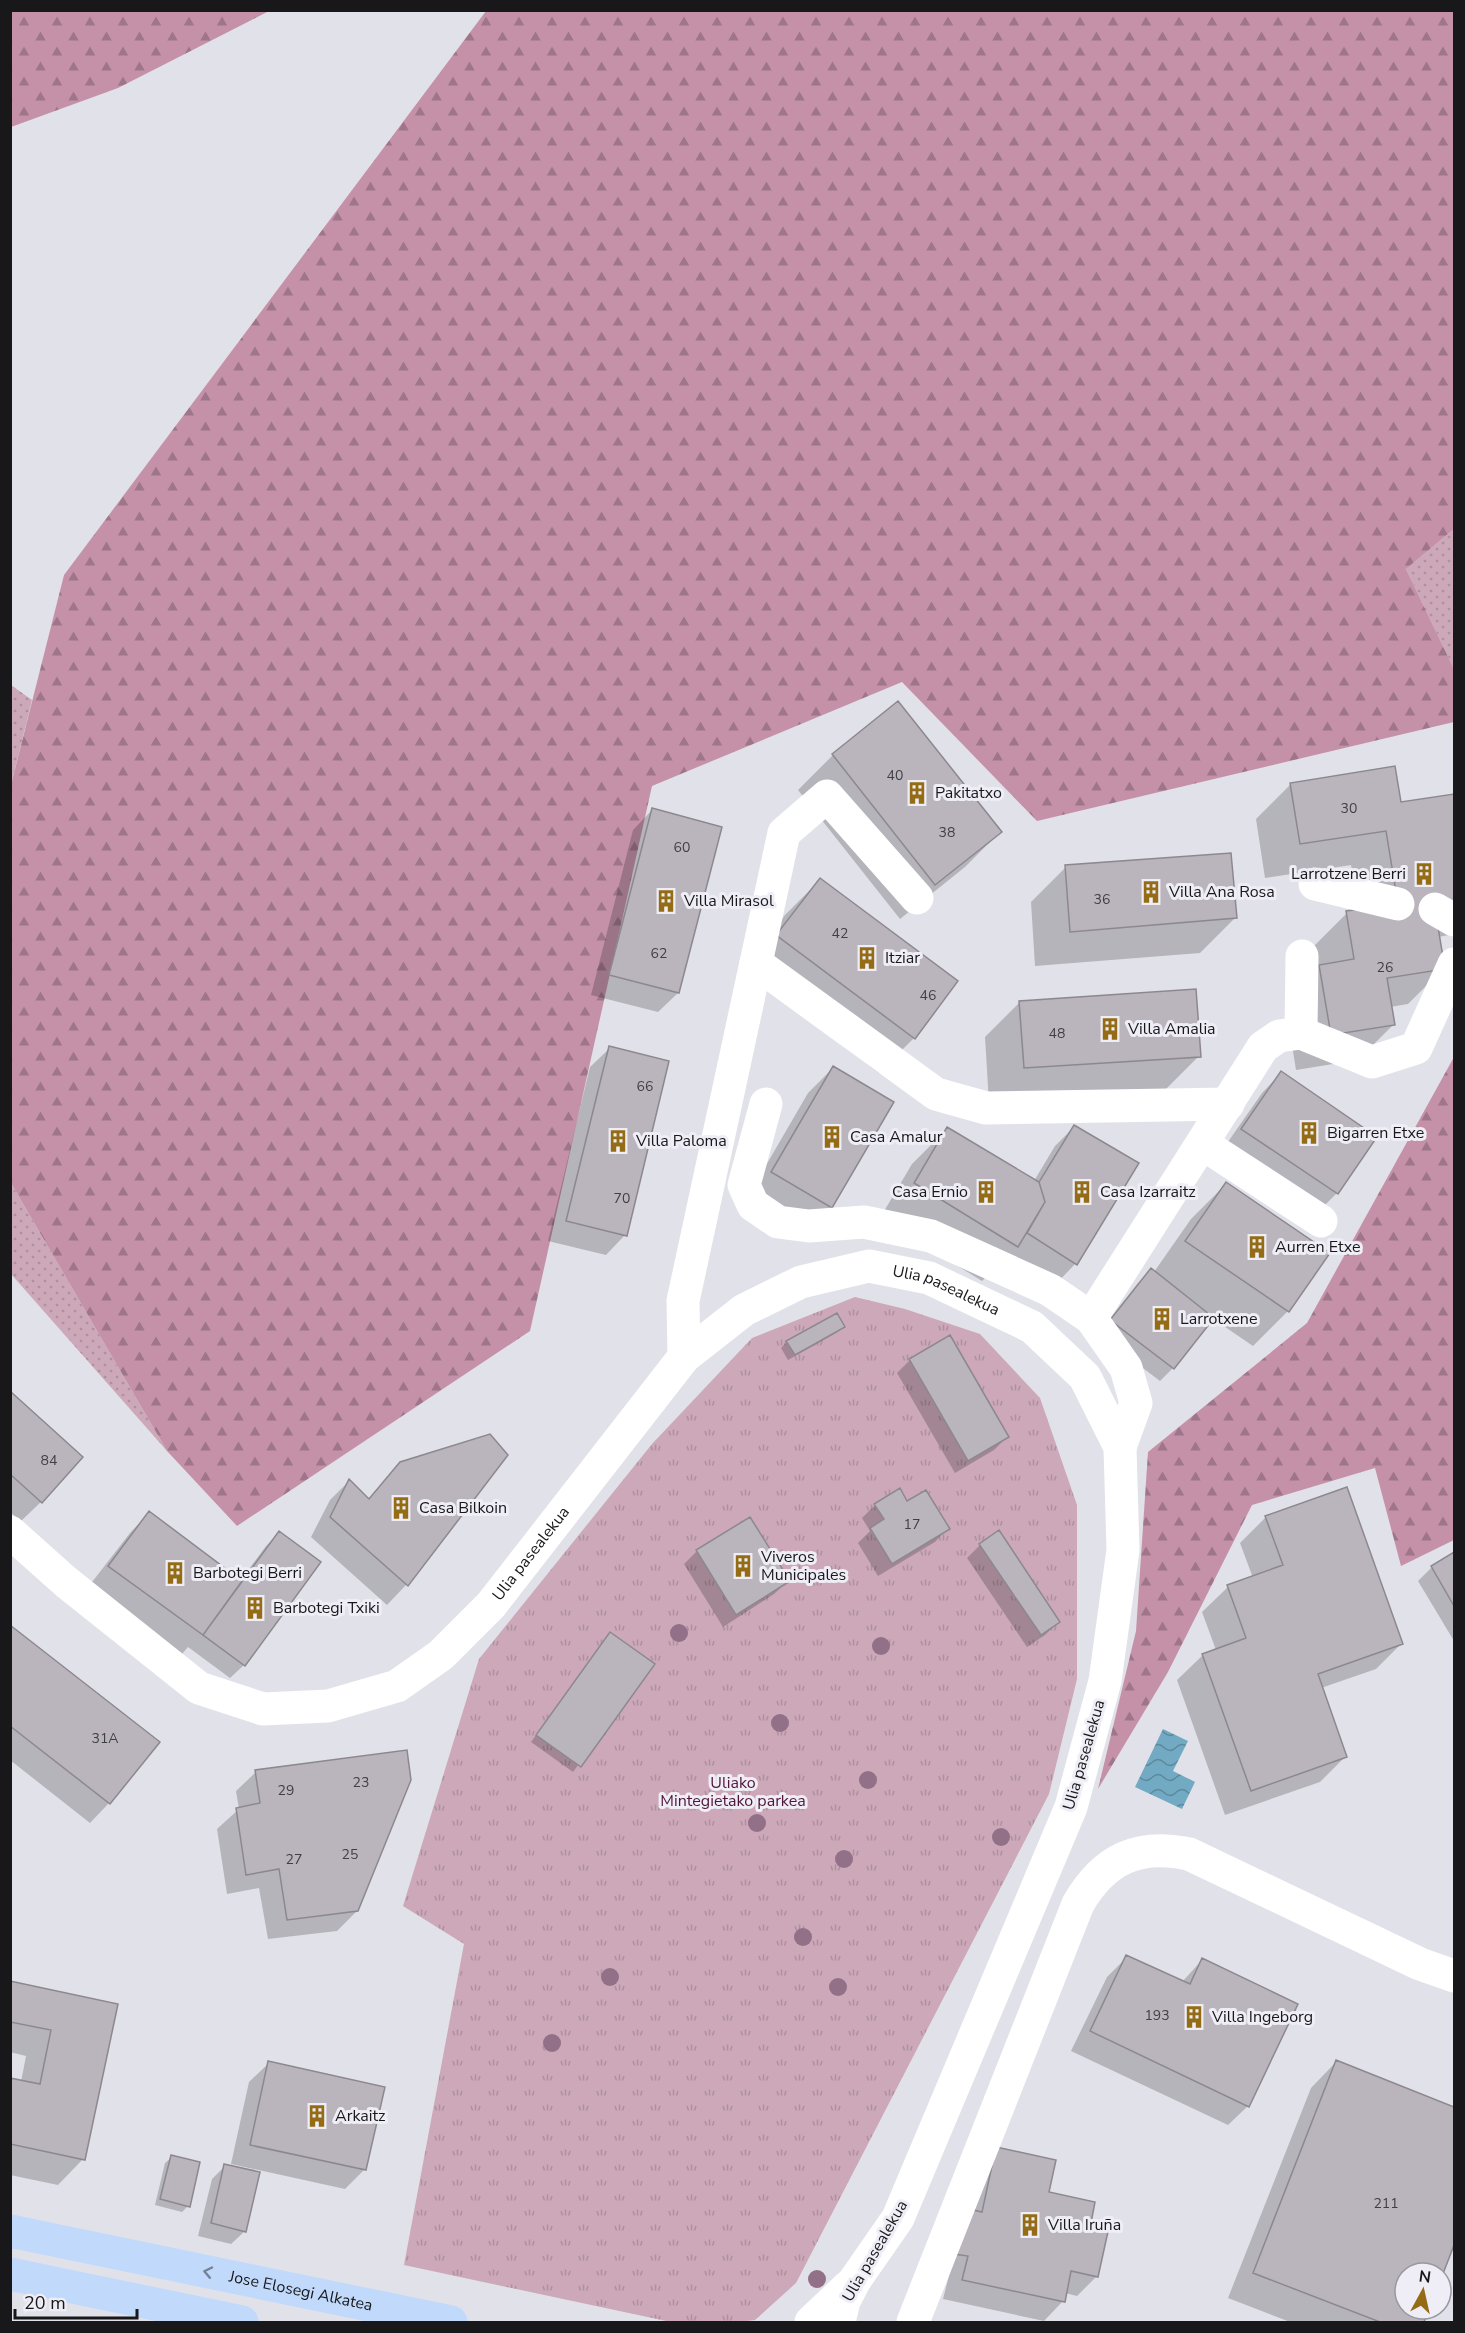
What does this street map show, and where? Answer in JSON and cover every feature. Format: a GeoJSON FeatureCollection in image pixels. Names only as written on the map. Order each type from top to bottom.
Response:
{"type":"FeatureCollection","features":[{"type":"Feature","properties":{"kind":"main road","name":"Jose Elosegi Alkatea"},"geometry":{"type":"LineString","coordinates":[[10,2231],[451,2322]]}},
{"type":"Feature","properties":{"kind":"main road"},"geometry":{"type":"LineString","coordinates":[[10,2274],[242,2322]]}},
{"type":"Feature","properties":{"kind":"street"},"geometry":{"type":"LineString","coordinates":[[684,1357],[683,1300],[784,833],[826,796],[917,898]]}},
{"type":"Feature","properties":{"kind":"street"},"geometry":{"type":"LineString","coordinates":[[1315,884],[1398,904]]}},
{"type":"Feature","properties":{"kind":"street"},"geometry":{"type":"LineString","coordinates":[[1301,1033],[1302,956]]}},
{"type":"Feature","properties":{"kind":"street"},"geometry":{"type":"LineString","coordinates":[[756,963],[936,1094],[986,1108],[1227,1104]]}},
{"type":"Feature","properties":{"kind":"street"},"geometry":{"type":"LineString","coordinates":[[1090,1318],[1263,1047],[1279,1036],[1301,1033],[1372,1062],[1416,1048],[1455,964]]}},
{"type":"Feature","properties":{"kind":"street"},"geometry":{"type":"LineString","coordinates":[[766,1104],[744,1185],[753,1205],[778,1222],[809,1226],[864,1221],[931,1236],[1050,1290],[1090,1318],[1126,1368],[1136,1403],[1120,1447]]}},
{"type":"Feature","properties":{"kind":"street"},"geometry":{"type":"LineString","coordinates":[[1203,1144],[1321,1221]]}},
{"type":"Feature","properties":{"kind":"street","name":"Ulia pasealekua"},"geometry":{"type":"LineString","coordinates":[[10,1532],[66,1581],[199,1688],[262,1709],[328,1706],[397,1686],[441,1655],[490,1605],[684,1357],[744,1310],[801,1282],[869,1266],[929,1278],[1032,1327],[1085,1377],[1120,1447],[1123,1550],[1105,1682],[1071,1807],[898,2218],[855,2280],[844,2301],[839,2322]]}},
{"type":"Feature","properties":{"kind":"street"},"geometry":{"type":"LineString","coordinates":[[913,2322],[1078,1904],[1100,1873],[1116,1862],[1132,1854],[1151,1850],[1170,1850],[1189,1854],[1420,1964],[1455,1976]]}},
{"type":"Feature","properties":{"kind":"street"},"geometry":{"type":"LineString","coordinates":[[811,2322],[855,2280]]}},
{"type":"Feature","properties":{"kind":"green space"},"geometry":{"type":"Polygon","coordinates":[[[11,10],[269,11],[118,88],[11,127],[11,10]]]}},
{"type":"Feature","properties":{"kind":"green space"},"geometry":{"type":"Polygon","coordinates":[[[486,11],[1454,11],[1454,529],[1406,569],[1454,669],[1454,722],[1037,821],[902,682],[652,786],[530,1331],[237,1526],[167,1451],[11,1183],[11,785],[64,575],[486,11]]]}},
{"type":"Feature","properties":{"kind":"green space"},"geometry":{"type":"Polygon","coordinates":[[[1454,529],[1454,669],[1406,569],[1454,529]]]}},
{"type":"Feature","properties":{"kind":"green space"},"geometry":{"type":"Polygon","coordinates":[[[11,685],[32,700],[11,785],[11,685]]]}},
{"type":"Feature","properties":{"kind":"green space"},"geometry":{"type":"Polygon","coordinates":[[[1454,1057],[1454,1540],[1401,1566],[1375,1468],[1252,1505],[1168,1672],[1098,1789],[1136,1631],[1148,1452],[1307,1323],[1454,1057]]]}},
{"type":"Feature","properties":{"kind":"green space"},"geometry":{"type":"Polygon","coordinates":[[[11,1183],[167,1451],[11,1274],[11,1183]]]}},
{"type":"Feature","properties":{"kind":"green space","name":"Uliako Mintegietako parkea"},"geometry":{"type":"Polygon","coordinates":[[[855,1297],[905,1309],[980,1334],[1040,1398],[1077,1505],[1077,1679],[1049,1794],[796,2283],[755,2320],[671,2322],[404,2265],[464,1944],[403,1906],[479,1659],[652,1444],[752,1338],[855,1297]]]}},
{"type":"Feature","properties":{"kind":"water"},"geometry":{"type":"Polygon","coordinates":[[[1163,1729],[1188,1741],[1173,1771],[1195,1782],[1182,1809],[1135,1787],[1163,1729]]]}},
{"type":"Feature","properties":{"kind":"building","name":"Pakitatxo"},"geometry":{"type":"Polygon","coordinates":[[[898,701],[1002,832],[935,885],[832,754],[898,701]]]}},
{"type":"Feature","properties":{"kind":"building","name":"Larrotzene Berri"},"geometry":{"type":"Polygon","coordinates":[[[1395,766],[1401,802],[1454,794],[1454,906],[1435,909],[1445,969],[1387,978],[1395,1025],[1331,1035],[1319,965],[1354,959],[1346,911],[1398,904],[1386,831],[1300,844],[1290,783],[1395,766]]]}},
{"type":"Feature","properties":{"kind":"building","name":"Villa Mirasol"},"geometry":{"type":"Polygon","coordinates":[[[652,808],[722,827],[679,993],[609,975],[652,808]]]}},
{"type":"Feature","properties":{"kind":"building","name":"Villa Ana Rosa"},"geometry":{"type":"Polygon","coordinates":[[[1231,853],[1237,918],[1070,932],[1065,865],[1231,853]]]}},
{"type":"Feature","properties":{"kind":"building","name":"Itziar"},"geometry":{"type":"Polygon","coordinates":[[[820,878],[958,981],[915,1039],[776,935],[820,878]]]}},
{"type":"Feature","properties":{"kind":"building","name":"Villa Amalia"},"geometry":{"type":"Polygon","coordinates":[[[1196,989],[1201,1057],[1024,1068],[1019,1001],[1196,989]]]}},
{"type":"Feature","properties":{"kind":"building","name":"Villa Paloma"},"geometry":{"type":"Polygon","coordinates":[[[609,1046],[669,1061],[627,1236],[566,1221],[609,1046]]]}},
{"type":"Feature","properties":{"kind":"building","name":"Casa Amalur"},"geometry":{"type":"Polygon","coordinates":[[[833,1066],[894,1102],[832,1208],[771,1172],[833,1066]]]}},
{"type":"Feature","properties":{"kind":"building","name":"Bigarren Etxe"},"geometry":{"type":"Polygon","coordinates":[[[1281,1071],[1377,1137],[1338,1194],[1241,1129],[1281,1071]]]}},
{"type":"Feature","properties":{"kind":"building","name":"Casa Izarraitz"},"geometry":{"type":"Polygon","coordinates":[[[1074,1125],[1139,1163],[1077,1265],[1027,1233],[1045,1202],[1039,1182],[1074,1125]]]}},
{"type":"Feature","properties":{"kind":"building","name":"Casa Ernio"},"geometry":{"type":"Polygon","coordinates":[[[947,1127],[1039,1182],[1045,1202],[1018,1247],[914,1183],[947,1127]]]}},
{"type":"Feature","properties":{"kind":"building","name":"Aurren Etxe"},"geometry":{"type":"Polygon","coordinates":[[[1226,1182],[1330,1253],[1289,1312],[1185,1241],[1226,1182]]]}},
{"type":"Feature","properties":{"kind":"building","name":"Larrotxene"},"geometry":{"type":"Polygon","coordinates":[[[1151,1268],[1214,1318],[1174,1369],[1110,1320],[1151,1268]]]}},
{"type":"Feature","properties":{"kind":"building"},"geometry":{"type":"Polygon","coordinates":[[[837,1313],[845,1327],[795,1355],[786,1341],[837,1313]]]}},
{"type":"Feature","properties":{"kind":"building"},"geometry":{"type":"Polygon","coordinates":[[[950,1335],[1009,1437],[968,1461],[909,1359],[950,1335]]]}},
{"type":"Feature","properties":{"kind":"building"},"geometry":{"type":"Polygon","coordinates":[[[10,1391],[83,1457],[42,1503],[10,1474],[10,1391]]]}},
{"type":"Feature","properties":{"kind":"building","name":"Casa Bilkoin"},"geometry":{"type":"Polygon","coordinates":[[[490,1434],[508,1455],[408,1586],[330,1517],[349,1479],[369,1499],[400,1462],[490,1434]]]}},
{"type":"Feature","properties":{"kind":"building"},"geometry":{"type":"Polygon","coordinates":[[[1347,1487],[1403,1644],[1318,1674],[1347,1757],[1251,1791],[1202,1654],[1246,1638],[1227,1585],[1283,1565],[1265,1516],[1347,1487]]]}},
{"type":"Feature","properties":{"kind":"building","name":"Viveros Municipales"},"geometry":{"type":"Polygon","coordinates":[[[900,1488],[907,1501],[926,1490],[950,1529],[892,1564],[870,1528],[884,1519],[874,1504],[900,1488]]]}},
{"type":"Feature","properties":{"kind":"building","name":"Barbotegi Berri"},"geometry":{"type":"Polygon","coordinates":[[[149,1511],[242,1581],[203,1635],[108,1566],[149,1511]]]}},
{"type":"Feature","properties":{"kind":"building","name":"Viveros Municipales"},"geometry":{"type":"Polygon","coordinates":[[[750,1517],[790,1581],[736,1615],[696,1550],[750,1517]]]}},
{"type":"Feature","properties":{"kind":"building"},"geometry":{"type":"Polygon","coordinates":[[[999,1530],[1060,1622],[1041,1635],[979,1544],[999,1530]]]}},
{"type":"Feature","properties":{"kind":"building","name":"Barbotegi Txiki"},"geometry":{"type":"Polygon","coordinates":[[[279,1531],[321,1562],[245,1666],[203,1635],[279,1531]]]}},
{"type":"Feature","properties":{"kind":"building"},"geometry":{"type":"Polygon","coordinates":[[[1454,1552],[1454,1606],[1431,1566],[1454,1552]]]}},
{"type":"Feature","properties":{"kind":"building"},"geometry":{"type":"Polygon","coordinates":[[[10,1625],[160,1742],[110,1804],[10,1726],[10,1625]]]}},
{"type":"Feature","properties":{"kind":"building"},"geometry":{"type":"Polygon","coordinates":[[[610,1632],[655,1664],[581,1767],[536,1735],[610,1632]]]}},
{"type":"Feature","properties":{"kind":"building"},"geometry":{"type":"Polygon","coordinates":[[[407,1750],[411,1780],[358,1911],[287,1920],[279,1869],[246,1875],[236,1808],[260,1803],[255,1770],[407,1750]]]}},
{"type":"Feature","properties":{"kind":"building","name":"Villa Ingeborg"},"geometry":{"type":"Polygon","coordinates":[[[1126,1955],[1190,1984],[1202,1958],[1298,2004],[1249,2107],[1090,2031],[1126,1955]]]}},
{"type":"Feature","properties":{"kind":"building"},"geometry":{"type":"Polygon","coordinates":[[[10,1981],[118,2004],[85,2160],[10,2144],[10,2078],[40,2084],[51,2030],[10,2022],[10,1981]]]}},
{"type":"Feature","properties":{"kind":"building"},"geometry":{"type":"Polygon","coordinates":[[[1336,2060],[1454,2107],[1454,2245],[1448,2261],[1393,2261],[1393,2321],[1424,2322],[1380,2322],[1253,2273],[1336,2060]]]}},
{"type":"Feature","properties":{"kind":"building","name":"Arkaitz"},"geometry":{"type":"Polygon","coordinates":[[[268,2061],[385,2087],[366,2170],[250,2145],[268,2061]]]}},
{"type":"Feature","properties":{"kind":"building","name":"Villa Iruña"},"geometry":{"type":"Polygon","coordinates":[[[996,2147],[1056,2160],[1049,2192],[1095,2202],[1091,2223],[1109,2227],[1098,2277],[1071,2271],[1065,2302],[962,2280],[968,2256],[954,2254],[964,2208],[982,2212],[996,2147]]]}},
{"type":"Feature","properties":{"kind":"building"},"geometry":{"type":"Polygon","coordinates":[[[171,2155],[200,2162],[190,2207],[160,2199],[171,2155]]]}},
{"type":"Feature","properties":{"kind":"building"},"geometry":{"type":"Polygon","coordinates":[[[224,2164],[260,2172],[246,2232],[211,2223],[224,2164]]]}},
{"type":"Feature","properties":{"kind":"place","name":"Pakitatxo"},"geometry":{"type":"Point","coordinates":[917,793]}},
{"type":"Feature","properties":{"kind":"place","name":"Larrotzene Berri"},"geometry":{"type":"Point","coordinates":[1424,874]}},
{"type":"Feature","properties":{"kind":"place","name":"Villa Ana Rosa"},"geometry":{"type":"Point","coordinates":[1151,892]}},
{"type":"Feature","properties":{"kind":"place","name":"Villa Mirasol"},"geometry":{"type":"Point","coordinates":[666,901]}},
{"type":"Feature","properties":{"kind":"place","name":"Itziar"},"geometry":{"type":"Point","coordinates":[867,958]}},
{"type":"Feature","properties":{"kind":"place","name":"Villa Amalia"},"geometry":{"type":"Point","coordinates":[1110,1029]}},
{"type":"Feature","properties":{"kind":"place","name":"Bigarren Etxe"},"geometry":{"type":"Point","coordinates":[1309,1133]}},
{"type":"Feature","properties":{"kind":"place","name":"Casa Amalur"},"geometry":{"type":"Point","coordinates":[832,1137]}},
{"type":"Feature","properties":{"kind":"place","name":"Villa Paloma"},"geometry":{"type":"Point","coordinates":[618,1141]}},
{"type":"Feature","properties":{"kind":"place","name":"Casa Ernio"},"geometry":{"type":"Point","coordinates":[986,1192]}},
{"type":"Feature","properties":{"kind":"place","name":"Casa Izarraitz"},"geometry":{"type":"Point","coordinates":[1082,1192]}},
{"type":"Feature","properties":{"kind":"place","name":"Aurren Etxe"},"geometry":{"type":"Point","coordinates":[1257,1247]}},
{"type":"Feature","properties":{"kind":"place","name":"Larrotxene"},"geometry":{"type":"Point","coordinates":[1162,1319]}},
{"type":"Feature","properties":{"kind":"place","name":"Casa Bilkoin"},"geometry":{"type":"Point","coordinates":[401,1508]}},
{"type":"Feature","properties":{"kind":"place","name":"Viveros Municipales"},"geometry":{"type":"Point","coordinates":[743,1566]}},
{"type":"Feature","properties":{"kind":"place","name":"Barbotegi Berri"},"geometry":{"type":"Point","coordinates":[175,1573]}},
{"type":"Feature","properties":{"kind":"place","name":"Barbotegi Txiki"},"geometry":{"type":"Point","coordinates":[255,1608]}},
{"type":"Feature","properties":{"kind":"place","name":"Villa Ingeborg"},"geometry":{"type":"Point","coordinates":[1194,2017]}},
{"type":"Feature","properties":{"kind":"place","name":"Arkaitz"},"geometry":{"type":"Point","coordinates":[317,2116]}},
{"type":"Feature","properties":{"kind":"place","name":"Villa Iruña"},"geometry":{"type":"Point","coordinates":[1030,2225]}}]}
